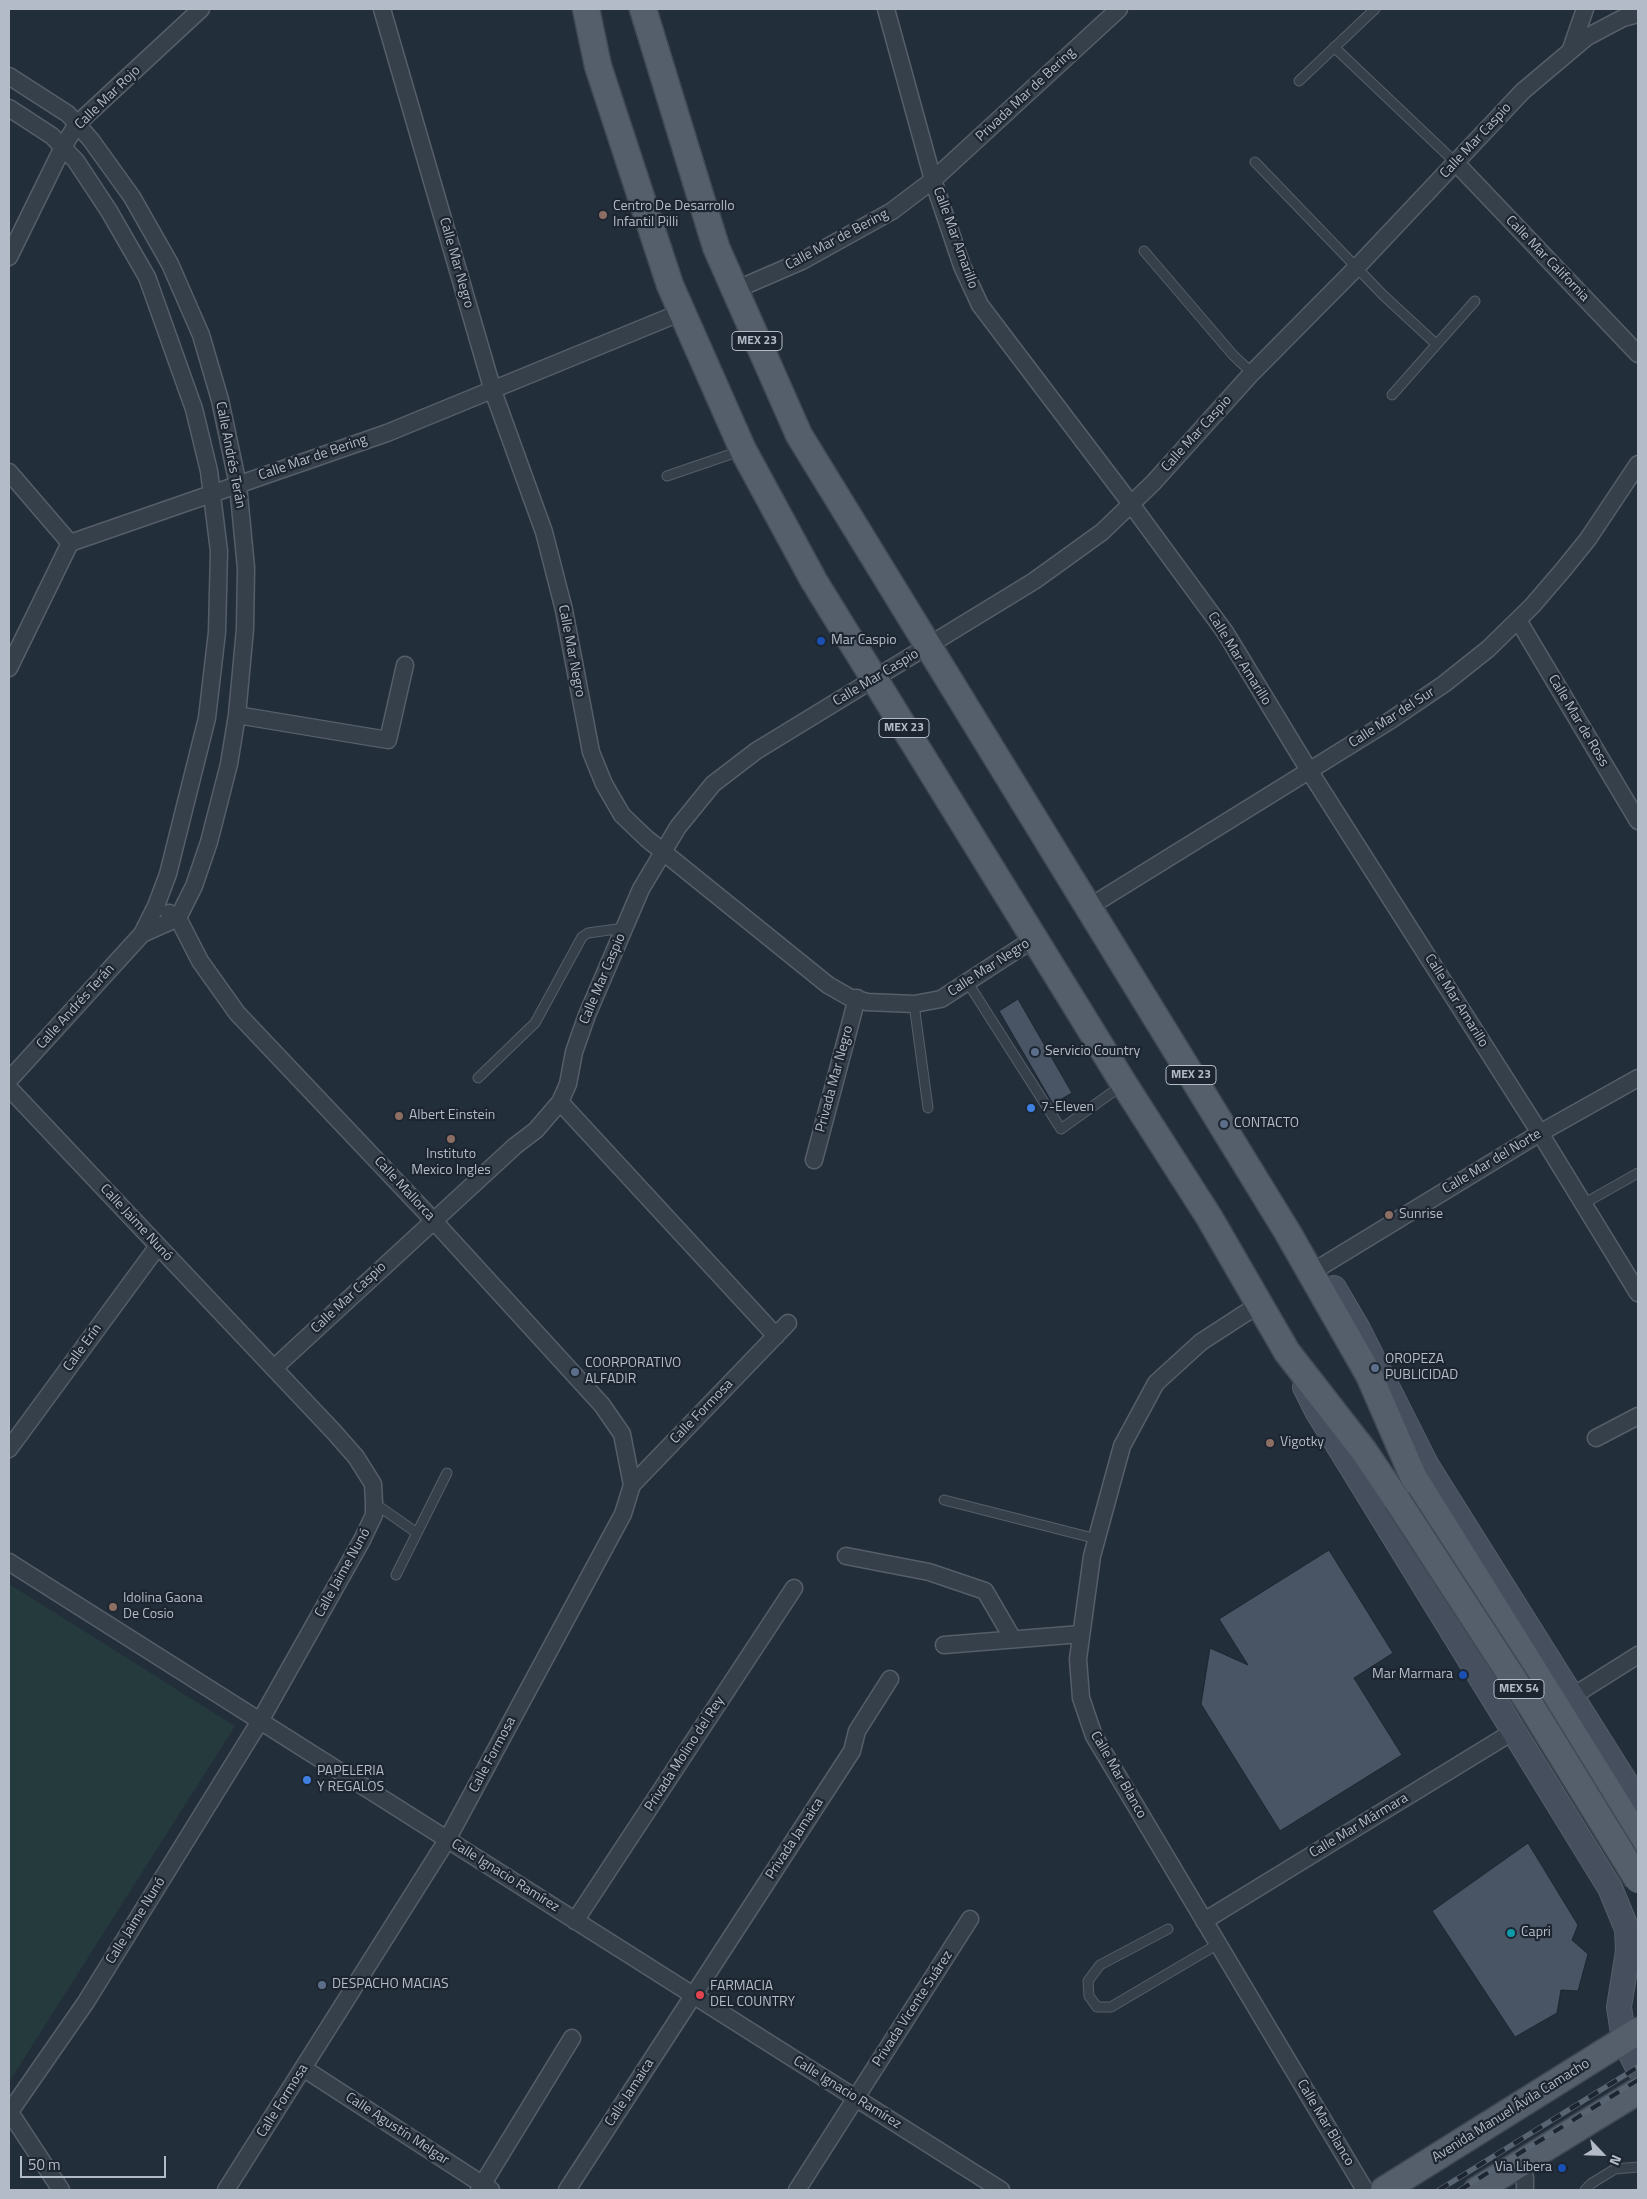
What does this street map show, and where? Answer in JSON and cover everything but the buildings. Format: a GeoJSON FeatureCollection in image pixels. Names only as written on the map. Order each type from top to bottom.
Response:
{"type":"FeatureCollection","features":[{"type":"Feature","properties":{"kind":"main road"},"geometry":{"type":"LineString","coordinates":[[581,9],[598,66]]}},
{"type":"Feature","properties":{"kind":"main road","name":"MEX 23"},"geometry":{"type":"LineString","coordinates":[[586,9],[598,66],[670,285],[743,450],[814,581],[1124,1084],[1209,1217],[1258,1305],[1287,1352],[1317,1411],[1588,1849],[1610,1888],[1627,1929],[1628,1952],[1619,2007],[1631,2035],[1638,2068]]}},
{"type":"Feature","properties":{"kind":"main road","name":"MEX 23"},"geometry":{"type":"LineString","coordinates":[[643,9],[716,247],[799,435],[1288,1233],[1369,1375]]}},
{"type":"Feature","properties":{"kind":"main road","name":"MEX 23"},"geometry":{"type":"LineString","coordinates":[[1288,1233],[1305,1241],[1322,1266],[1358,1329],[1427,1466],[1638,1802]]}},
{"type":"Feature","properties":{"kind":"main road","name":"MEX 54"},"geometry":{"type":"LineString","coordinates":[[1287,1352],[1364,1451],[1397,1500],[1531,1706],[1638,1880]]}},
{"type":"Feature","properties":{"kind":"main road","name":"MEX 54"},"geometry":{"type":"LineString","coordinates":[[1369,1375],[1413,1476],[1638,1838]]}},
{"type":"Feature","properties":{"kind":"main road"},"geometry":{"type":"LineString","coordinates":[[1588,1849],[1600,1861],[1608,1864],[1625,1864],[1638,1856]]}},
{"type":"Feature","properties":{"kind":"main road","name":"MEX 23"},"geometry":{"type":"LineString","coordinates":[[1624,1975],[1638,1946]]}},
{"type":"Feature","properties":{"kind":"main road","name":"Avenida Manuel Ávila Camacho"},"geometry":{"type":"LineString","coordinates":[[1384,2190],[1631,2035]]}},
{"type":"Feature","properties":{"kind":"main road"},"geometry":{"type":"LineString","coordinates":[[1477,2190],[1638,2090]]}},
{"type":"Feature","properties":{"kind":"street","name":"Calle Mar Rojo"},"geometry":{"type":"LineString","coordinates":[[9,257],[63,147],[77,124],[201,9]]}},
{"type":"Feature","properties":{"kind":"street","name":"Calle Mar Negro"},"geometry":{"type":"LineString","coordinates":[[382,9],[493,391],[544,532],[564,610],[594,760],[604,784],[622,815],[663,851],[828,984],[849,997],[867,1002],[914,1004],[941,999],[1035,938]]}},
{"type":"Feature","properties":{"kind":"street","name":"Calle Mar Amarillo"},"geometry":{"type":"LineString","coordinates":[[886,9],[933,180],[962,266],[980,305],[1131,504],[1225,632],[1310,772],[1540,1133],[1638,1293]]}},
{"type":"Feature","properties":{"kind":"street","name":"Privada Mar de Bering"},"geometry":{"type":"LineString","coordinates":[[933,180],[1119,9]]}},
{"type":"Feature","properties":{"kind":"street","name":"Calle Mar Caspio"},"geometry":{"type":"LineString","coordinates":[[1571,49],[1585,9]]}},
{"type":"Feature","properties":{"kind":"street","name":"Calle Mar Caspio"},"geometry":{"type":"LineString","coordinates":[[274,1368],[433,1220],[515,1146],[536,1130],[560,1102],[568,1084],[574,1052],[587,1015],[641,889],[678,827],[713,784],[756,751],[1034,581],[1102,532],[1153,483],[1252,373],[1357,267],[1523,91],[1571,49],[1604,27],[1638,14]]}},
{"type":"Feature","properties":{"kind":"street","name":"Calle Andrés Terán"},"geometry":{"type":"LineString","coordinates":[[9,76],[68,114],[91,140],[132,197],[170,264],[201,335],[220,400],[238,485],[246,577],[238,715],[229,764],[209,842],[194,886],[178,918],[142,934]]}},
{"type":"Feature","properties":{"kind":"street","name":"Calle Andrés Terán"},"geometry":{"type":"LineString","coordinates":[[9,108],[52,136],[76,161],[109,211],[147,277],[194,409],[209,471],[219,551],[218,623],[207,718],[168,874],[156,906],[142,934],[9,1080]]}},
{"type":"Feature","properties":{"kind":"street","name":"Calle Mar California"},"geometry":{"type":"LineString","coordinates":[[1456,163],[1638,354]]}},
{"type":"Feature","properties":{"kind":"street","name":"Calle Mar de Bering"},"geometry":{"type":"LineString","coordinates":[[735,290],[802,260],[892,211],[933,180]]}},
{"type":"Feature","properties":{"kind":"street","name":"Calle Mar de Bering"},"geometry":{"type":"LineString","coordinates":[[70,543],[387,433],[682,312]]}},
{"type":"Feature","properties":{"kind":"street","name":"Calle Mar del Sur"},"geometry":{"type":"LineString","coordinates":[[1089,908],[1310,772],[1444,684],[1488,649],[1538,599],[1588,539],[1638,464]]}},
{"type":"Feature","properties":{"kind":"street"},"geometry":{"type":"LineString","coordinates":[[9,472],[70,543],[9,668]]}},
{"type":"Feature","properties":{"kind":"street","name":"Calle Mar de Ross"},"geometry":{"type":"LineString","coordinates":[[1518,620],[1638,822]]}},
{"type":"Feature","properties":{"kind":"street"},"geometry":{"type":"LineString","coordinates":[[238,715],[388,740],[405,665]]}},
{"type":"Feature","properties":{"kind":"street"},"geometry":{"type":"LineString","coordinates":[[156,906],[178,918]]}},
{"type":"Feature","properties":{"kind":"street","name":"Calle Mallorca"},"geometry":{"type":"LineString","coordinates":[[178,918],[200,961],[237,1013],[433,1220],[602,1405],[622,1434],[632,1485]]}},
{"type":"Feature","properties":{"kind":"street","name":"Privada Mar Negro"},"geometry":{"type":"LineString","coordinates":[[814,1160],[857,998]]}},
{"type":"Feature","properties":{"kind":"street","name":"Calle Mar del Norte"},"geometry":{"type":"LineString","coordinates":[[1322,1266],[1540,1133],[1638,1078]]}},
{"type":"Feature","properties":{"kind":"street","name":"Calle Jaime Nunó"},"geometry":{"type":"LineString","coordinates":[[9,1088],[274,1368],[356,1457],[374,1484],[374,1515],[362,1540],[260,1721],[86,2002],[9,2112]]}},
{"type":"Feature","properties":{"kind":"street"},"geometry":{"type":"LineString","coordinates":[[560,1102],[776,1336]]}},
{"type":"Feature","properties":{"kind":"street","name":"Calle Erín"},"geometry":{"type":"LineString","coordinates":[[9,1449],[158,1246]]}},
{"type":"Feature","properties":{"kind":"street","name":"Calle Mar Blanco"},"geometry":{"type":"LineString","coordinates":[[1258,1305],[1201,1342],[1156,1383],[1122,1446],[1092,1556],[1078,1659],[1081,1698],[1094,1736],[1365,2190]]}},
{"type":"Feature","properties":{"kind":"street","name":"Calle Formosa"},"geometry":{"type":"LineString","coordinates":[[226,2190],[447,1840],[623,1514],[632,1485],[788,1323]]}},
{"type":"Feature","properties":{"kind":"street"},"geometry":{"type":"LineString","coordinates":[[1596,1438],[1638,1416]]}},
{"type":"Feature","properties":{"kind":"street"},"geometry":{"type":"LineString","coordinates":[[846,1556],[930,1572],[985,1591],[1013,1639]]}},
{"type":"Feature","properties":{"kind":"street","name":"Calle Ignacio Ramírez"},"geometry":{"type":"LineString","coordinates":[[9,1562],[1000,2190]]}},
{"type":"Feature","properties":{"kind":"street","name":"Privada Molino del Rey"},"geometry":{"type":"LineString","coordinates":[[575,1921],[794,1588]]}},
{"type":"Feature","properties":{"kind":"street"},"geometry":{"type":"LineString","coordinates":[[944,1645],[1082,1634]]}},
{"type":"Feature","properties":{"kind":"street"},"geometry":{"type":"LineString","coordinates":[[1573,1696],[1638,1655]]}},
{"type":"Feature","properties":{"kind":"street","name":"Privada Jamaica"},"geometry":{"type":"LineString","coordinates":[[694,1996],[852,1751],[857,1731],[890,1679]]}},
{"type":"Feature","properties":{"kind":"street","name":"Calle Mar Mármara"},"geometry":{"type":"LineString","coordinates":[[1204,1921],[1514,1731]]}},
{"type":"Feature","properties":{"kind":"street","name":"Privada Vicente Suárez"},"geometry":{"type":"LineString","coordinates":[[797,2190],[970,1919]]}},
{"type":"Feature","properties":{"kind":"street","name":"Calle Jamaica"},"geometry":{"type":"LineString","coordinates":[[567,2190],[694,1996]]}},
{"type":"Feature","properties":{"kind":"street"},"geometry":{"type":"LineString","coordinates":[[484,2188],[572,2038]]}},
{"type":"Feature","properties":{"kind":"street","name":"Calle Agustín Melgar"},"geometry":{"type":"LineString","coordinates":[[303,2068],[484,2188]]}},
{"type":"Feature","properties":{"kind":"street"},"geometry":{"type":"LineString","coordinates":[[9,2112],[61,2190]]}},
{"type":"Feature","properties":{"kind":"street"},"geometry":{"type":"LineString","coordinates":[[1520,2164],[1525,2178],[1525,2190]]}},
{"type":"Feature","properties":{"kind":"lane"},"geometry":{"type":"LineString","coordinates":[[1299,80],[1375,9]]}},
{"type":"Feature","properties":{"kind":"lane"},"geometry":{"type":"LineString","coordinates":[[1334,47],[1456,163]]}},
{"type":"Feature","properties":{"kind":"lane"},"geometry":{"type":"LineString","coordinates":[[1255,162],[1383,295],[1436,344]]}},
{"type":"Feature","properties":{"kind":"lane"},"geometry":{"type":"LineString","coordinates":[[1144,251],[1233,355],[1252,373]]}},
{"type":"Feature","properties":{"kind":"lane"},"geometry":{"type":"LineString","coordinates":[[1392,395],[1475,301]]}},
{"type":"Feature","properties":{"kind":"lane"},"geometry":{"type":"LineString","coordinates":[[667,476],[743,450]]}},
{"type":"Feature","properties":{"kind":"lane"},"geometry":{"type":"LineString","coordinates":[[478,1078],[535,1023],[582,937],[588,933],[624,928]]}},
{"type":"Feature","properties":{"kind":"lane"},"geometry":{"type":"LineString","coordinates":[[968,983],[1061,1129],[1124,1084]]}},
{"type":"Feature","properties":{"kind":"lane"},"geometry":{"type":"LineString","coordinates":[[914,1004],[928,1108]]}},
{"type":"Feature","properties":{"kind":"lane"},"geometry":{"type":"LineString","coordinates":[[1582,1204],[1638,1173]]}},
{"type":"Feature","properties":{"kind":"lane"},"geometry":{"type":"LineString","coordinates":[[396,1575],[447,1473]]}},
{"type":"Feature","properties":{"kind":"lane"},"geometry":{"type":"LineString","coordinates":[[944,1500],[1096,1539]]}},
{"type":"Feature","properties":{"kind":"lane"},"geometry":{"type":"LineString","coordinates":[[374,1503],[417,1533]]}},
{"type":"Feature","properties":{"kind":"lane"},"geometry":{"type":"LineString","coordinates":[[1168,1928],[1100,1965],[1088,1981],[1089,1996],[1097,2007],[1111,2007],[1218,1944]]}},
{"type":"Feature","properties":{"kind":"lane"},"geometry":{"type":"LineString","coordinates":[[1585,2190],[1592,2183],[1615,2170],[1638,2167]]}},
{"type":"Feature","properties":{"kind":"green space"},"geometry":{"type":"Polygon","coordinates":[[[9,1584],[235,1726],[9,2082],[9,1584]]]}},
{"type":"Feature","properties":{"kind":"railway"},"geometry":{"type":"LineString","coordinates":[[1439,2190],[1638,2067]]}},
{"type":"Feature","properties":{"kind":"railway"},"geometry":{"type":"LineString","coordinates":[[1460,2190],[1638,2080]]}},
{"type":"Feature","properties":{"kind":"place","name":"Centro De Desarrollo Infantil Pilli"},"geometry":{"type":"Point","coordinates":[603,215]}},
{"type":"Feature","properties":{"kind":"place","name":"Mar Caspio"},"geometry":{"type":"Point","coordinates":[821,641]}},
{"type":"Feature","properties":{"kind":"place","name":"Servicio Country"},"geometry":{"type":"Point","coordinates":[1035,1052]}},
{"type":"Feature","properties":{"kind":"place","name":"7-Eleven"},"geometry":{"type":"Point","coordinates":[1031,1108]}},
{"type":"Feature","properties":{"kind":"place","name":"Albert Einstein"},"geometry":{"type":"Point","coordinates":[399,1116]}},
{"type":"Feature","properties":{"kind":"place","name":"CONTACTO"},"geometry":{"type":"Point","coordinates":[1224,1124]}},
{"type":"Feature","properties":{"kind":"place","name":"Instituto Mexico Ingles"},"geometry":{"type":"Point","coordinates":[451,1139]}},
{"type":"Feature","properties":{"kind":"place","name":"Sunrise"},"geometry":{"type":"Point","coordinates":[1389,1215]}},
{"type":"Feature","properties":{"kind":"place","name":"OROPEZA PUBLICIDAD"},"geometry":{"type":"Point","coordinates":[1375,1368]}},
{"type":"Feature","properties":{"kind":"place","name":"COORPORATIVO ALFADIR"},"geometry":{"type":"Point","coordinates":[575,1372]}},
{"type":"Feature","properties":{"kind":"place","name":"Vigotky"},"geometry":{"type":"Point","coordinates":[1270,1443]}},
{"type":"Feature","properties":{"kind":"place","name":"Idolina Gaona De Cosio"},"geometry":{"type":"Point","coordinates":[113,1607]}},
{"type":"Feature","properties":{"kind":"place","name":"Mar Marmara"},"geometry":{"type":"Point","coordinates":[1463,1675]}},
{"type":"Feature","properties":{"kind":"place","name":"PAPELERIA Y REGALOS"},"geometry":{"type":"Point","coordinates":[307,1780]}},
{"type":"Feature","properties":{"kind":"place","name":"Capri"},"geometry":{"type":"Point","coordinates":[1511,1933]}},
{"type":"Feature","properties":{"kind":"place","name":"DESPACHO MACIAS"},"geometry":{"type":"Point","coordinates":[322,1985]}},
{"type":"Feature","properties":{"kind":"place","name":"FARMACIA DEL COUNTRY"},"geometry":{"type":"Point","coordinates":[700,1995]}},
{"type":"Feature","properties":{"kind":"place","name":"Via Libera"},"geometry":{"type":"Point","coordinates":[1562,2168]}}]}
